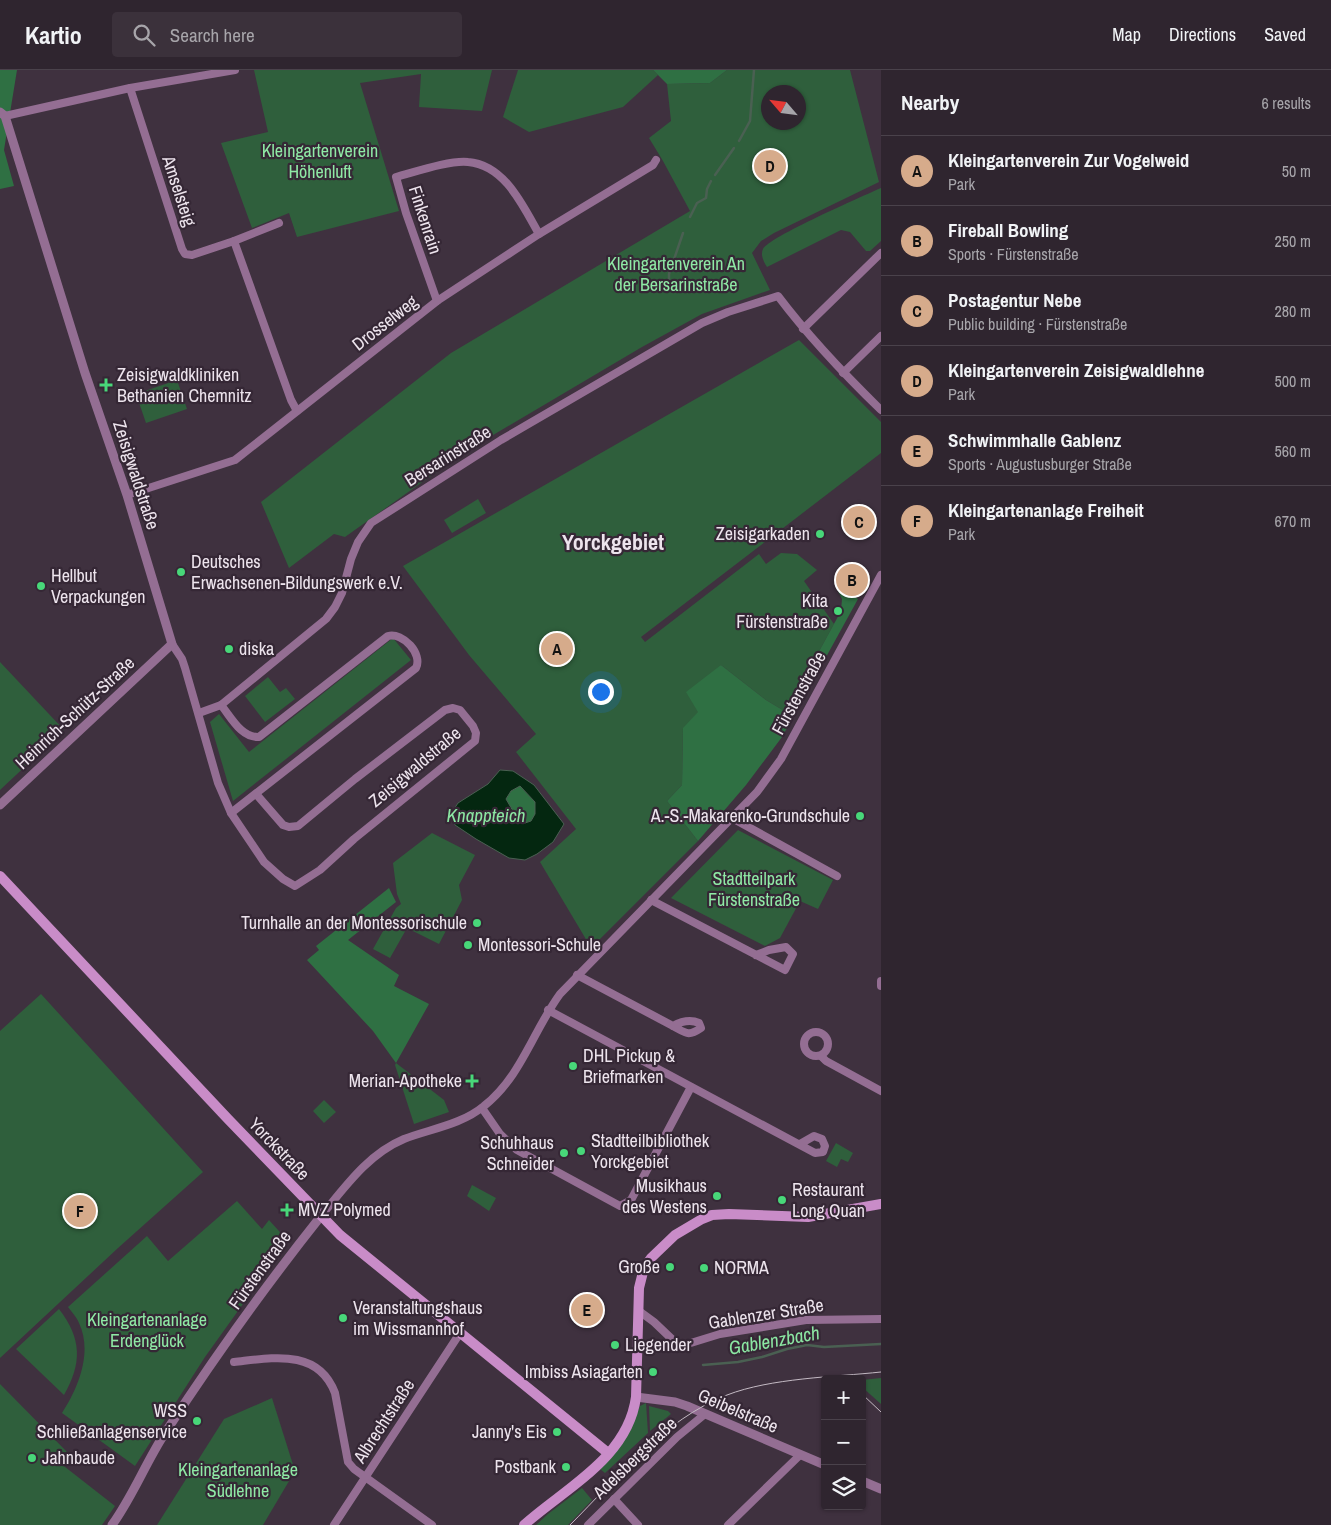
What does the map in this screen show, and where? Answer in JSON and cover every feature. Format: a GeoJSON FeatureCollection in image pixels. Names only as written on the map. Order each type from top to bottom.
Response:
{"type":"FeatureCollection","features":[{"type":"Feature","properties":{"kind":"main road","name":"Yorckstraße"},"geometry":{"type":"LineString","coordinates":[[0,876],[228,1120],[340,1235],[608,1453]]}},
{"type":"Feature","properties":{"kind":"main road"},"geometry":{"type":"LineString","coordinates":[[524,1525],[595,1468],[626,1427],[636,1397],[641,1278],[648,1263],[668,1241],[692,1224],[712,1215],[808,1217],[881,1204]]}},
{"type":"Feature","properties":{"kind":"street"},"geometry":{"type":"LineString","coordinates":[[3,114],[130,88],[235,70]]}},
{"type":"Feature","properties":{"kind":"street","name":"Amselsteig"},"geometry":{"type":"LineString","coordinates":[[130,88],[185,254],[192,255],[279,223]]}},
{"type":"Feature","properties":{"kind":"street","name":"Zeisigwaldstraße"},"geometry":{"type":"LineString","coordinates":[[3,114],[127,494],[172,644],[182,659],[218,783],[231,813],[264,862],[283,879],[295,886],[320,870],[354,839],[475,741],[476,733],[473,726],[460,710],[453,708],[445,710],[355,778],[298,826],[289,827],[283,824],[256,794]]}},
{"type":"Feature","properties":{"kind":"street","name":"Drosselweg"},"geometry":{"type":"LineString","coordinates":[[127,494],[235,460],[436,301],[539,234],[653,165],[656,160]]}},
{"type":"Feature","properties":{"kind":"street","name":"Finkenrain"},"geometry":{"type":"LineString","coordinates":[[436,301],[396,177],[451,163],[469,162],[486,167],[495,172],[520,200],[539,234]]}},
{"type":"Feature","properties":{"kind":"street"},"geometry":{"type":"LineString","coordinates":[[234,241],[291,400],[297,411]]}},
{"type":"Feature","properties":{"kind":"street"},"geometry":{"type":"LineString","coordinates":[[881,253],[803,329],[881,410]]}},
{"type":"Feature","properties":{"kind":"street","name":"Bersarinstraße"},"geometry":{"type":"LineString","coordinates":[[199,713],[220,705],[326,619],[336,607],[358,542],[371,523],[501,440],[688,331],[728,312],[778,296],[803,329]]}},
{"type":"Feature","properties":{"kind":"street"},"geometry":{"type":"LineString","coordinates":[[844,373],[881,336]]}},
{"type":"Feature","properties":{"kind":"street","name":"Fürstenstraße"},"geometry":{"type":"LineString","coordinates":[[112,1525],[164,1435],[206,1371],[346,1184],[383,1150],[403,1140],[458,1121],[482,1108],[498,1094],[515,1072],[548,1010],[560,994],[757,792],[781,759],[878,591],[881,575]]}},
{"type":"Feature","properties":{"kind":"street"},"geometry":{"type":"LineString","coordinates":[[220,705],[243,733],[253,738],[259,737],[388,636],[395,635],[400,637],[406,641],[418,656],[419,662],[416,668],[231,813]]}},
{"type":"Feature","properties":{"kind":"street","name":"Heinrich-Schütz-Straße"},"geometry":{"type":"LineString","coordinates":[[0,804],[172,644]]}},
{"type":"Feature","properties":{"kind":"street"},"geometry":{"type":"LineString","coordinates":[[732,818],[837,876]]}},
{"type":"Feature","properties":{"kind":"street"},"geometry":{"type":"LineString","coordinates":[[650,900],[756,954]]}},
{"type":"Feature","properties":{"kind":"street"},"geometry":{"type":"LineString","coordinates":[[578,975],[673,1026]]}},
{"type":"Feature","properties":{"kind":"street"},"geometry":{"type":"LineString","coordinates":[[881,981],[881,986]]}},
{"type":"Feature","properties":{"kind":"street"},"geometry":{"type":"LineString","coordinates":[[548,1010],[800,1144]]}},
{"type":"Feature","properties":{"kind":"street"},"geometry":{"type":"LineString","coordinates":[[821,1056],[826,1061],[881,1091]]}},
{"type":"Feature","properties":{"kind":"street"},"geometry":{"type":"LineString","coordinates":[[482,1108],[506,1142],[517,1150],[620,1206],[631,1200],[691,1087]]}},
{"type":"Feature","properties":{"kind":"street","name":"Gablenzer Straße"},"geometry":{"type":"LineString","coordinates":[[639,1311],[681,1346],[720,1334],[806,1320],[881,1319]]}},
{"type":"Feature","properties":{"kind":"street","name":"Albrechtstraße"},"geometry":{"type":"LineString","coordinates":[[334,1525],[460,1332]]}},
{"type":"Feature","properties":{"kind":"street"},"geometry":{"type":"LineString","coordinates":[[234,1362],[300,1359],[320,1371],[331,1383],[335,1393],[348,1462],[365,1477],[432,1525]]}},
{"type":"Feature","properties":{"kind":"street","name":"Geibelstraße"},"geometry":{"type":"LineString","coordinates":[[636,1397],[675,1402],[821,1463]]}},
{"type":"Feature","properties":{"kind":"street","name":"Adelsbergstraße"},"geometry":{"type":"LineString","coordinates":[[588,1525],[677,1437],[705,1414]]}},
{"type":"Feature","properties":{"kind":"street"},"geometry":{"type":"LineString","coordinates":[[728,1525],[800,1455]]}},
{"type":"Feature","properties":{"kind":"street"},"geometry":{"type":"LineString","coordinates":[[866,1483],[881,1489]]}},
{"type":"Feature","properties":{"kind":"street"},"geometry":{"type":"LineString","coordinates":[[614,1499],[638,1525]]}},
{"type":"Feature","properties":{"kind":"green space","name":"Kleingartenverein Höhenluft"},"geometry":{"type":"Polygon","coordinates":[[[254,70],[492,70],[482,111],[419,107],[421,74],[360,83],[399,211],[297,237],[289,213],[252,228],[221,143],[268,132],[254,70]]]}},
{"type":"Feature","properties":{"kind":"green space"},"geometry":{"type":"Polygon","coordinates":[[[518,70],[653,70],[658,75],[623,107],[529,132],[503,117],[518,70]]]}},
{"type":"Feature","properties":{"kind":"green space","name":"Kleingartenverein An der Bersarinstraße"},"geometry":{"type":"Polygon","coordinates":[[[727,70],[850,70],[879,182],[761,241],[752,253],[770,290],[702,314],[642,347],[466,451],[345,537],[334,534],[289,568],[261,502],[451,353],[690,211],[649,138],[671,121],[667,84],[710,83],[727,70]]]}},
{"type":"Feature","properties":{"kind":"green space"},"geometry":{"type":"Polygon","coordinates":[[[881,188],[881,241],[870,251],[866,251],[850,232],[841,230],[767,267],[762,254],[763,249],[769,243],[818,217],[881,188]]]}},
{"type":"Feature","properties":{"kind":"green space"},"geometry":{"type":"Polygon","coordinates":[[[799,340],[881,422],[881,453],[641,637],[645,642],[759,554],[766,564],[781,553],[797,554],[817,570],[804,581],[834,624],[786,712],[766,700],[721,665],[699,712],[683,729],[682,785],[667,801],[698,841],[594,945],[590,946],[540,862],[576,829],[516,752],[536,734],[469,655],[403,566],[799,340]]]}},
{"type":"Feature","properties":{"kind":"green space"},"geometry":{"type":"Polygon","coordinates":[[[177,380],[187,409],[146,423],[136,394],[177,380]]]}},
{"type":"Feature","properties":{"kind":"green space"},"geometry":{"type":"Polygon","coordinates":[[[478,499],[486,513],[452,533],[444,520],[478,499]]]}},
{"type":"Feature","properties":{"kind":"green space"},"geometry":{"type":"Polygon","coordinates":[[[393,638],[411,660],[233,801],[210,722],[219,714],[249,752],[393,638]]]}},
{"type":"Feature","properties":{"kind":"green space"},"geometry":{"type":"Polygon","coordinates":[[[0,662],[64,730],[0,790],[0,662]]]}},
{"type":"Feature","properties":{"kind":"green space"},"geometry":{"type":"Polygon","coordinates":[[[268,677],[280,692],[286,688],[295,699],[265,722],[245,696],[268,677]]]}},
{"type":"Feature","properties":{"kind":"green space","name":"Stadtteilpark Fürstenstraße"},"geometry":{"type":"Polygon","coordinates":[[[738,830],[833,880],[818,909],[800,901],[780,938],[765,946],[671,898],[738,830]]]}},
{"type":"Feature","properties":{"kind":"green space"},"geometry":{"type":"Polygon","coordinates":[[[432,833],[475,855],[459,885],[462,900],[439,944],[407,928],[390,958],[373,949],[396,908],[401,904],[397,894],[393,863],[432,833]]]}},
{"type":"Feature","properties":{"kind":"green space"},"geometry":{"type":"Polygon","coordinates":[[[41,994],[203,1172],[0,1358],[0,1031],[41,994]]]}},
{"type":"Feature","properties":{"kind":"green space"},"geometry":{"type":"Polygon","coordinates":[[[396,1063],[444,1100],[449,1112],[414,1124],[395,1065],[396,1063]]]}},
{"type":"Feature","properties":{"kind":"green space"},"geometry":{"type":"Polygon","coordinates":[[[324,1100],[336,1112],[324,1123],[313,1111],[324,1100]]]}},
{"type":"Feature","properties":{"kind":"green space"},"geometry":{"type":"Polygon","coordinates":[[[836,1143],[853,1153],[848,1162],[841,1159],[837,1167],[826,1161],[836,1143]]]}},
{"type":"Feature","properties":{"kind":"green space"},"geometry":{"type":"Polygon","coordinates":[[[472,1185],[496,1198],[489,1211],[467,1196],[472,1185]]]}},
{"type":"Feature","properties":{"kind":"green space","name":"Kleingartenanlage Erdenglück"},"geometry":{"type":"Polygon","coordinates":[[[237,1201],[262,1229],[269,1220],[288,1241],[205,1357],[135,1466],[62,1413],[78,1381],[84,1358],[83,1334],[78,1321],[68,1307],[147,1236],[168,1261],[237,1201]]]}},
{"type":"Feature","properties":{"kind":"green space"},"geometry":{"type":"Polygon","coordinates":[[[59,1309],[72,1331],[77,1351],[74,1372],[64,1395],[16,1349],[59,1309]]]}},
{"type":"Feature","properties":{"kind":"green space"},"geometry":{"type":"Polygon","coordinates":[[[881,1378],[881,1404],[866,1391],[866,1380],[881,1378]]]}},
{"type":"Feature","properties":{"kind":"green space","name":"Jahnbaude"},"geometry":{"type":"Polygon","coordinates":[[[0,1384],[68,1453],[60,1463],[115,1506],[102,1525],[0,1525],[0,1384]]]}},
{"type":"Feature","properties":{"kind":"green space","name":"Kleingartenanlage Südlehne"},"geometry":{"type":"Polygon","coordinates":[[[272,1398],[295,1471],[263,1525],[157,1525],[224,1419],[272,1398]]]}},
{"type":"Feature","properties":{"kind":"green space"},"geometry":{"type":"Polygon","coordinates":[[[646,1403],[648,1433],[605,1473],[600,1469],[623,1440],[640,1406],[646,1403]]]}},
{"type":"Feature","properties":{"kind":"green space"},"geometry":{"type":"Polygon","coordinates":[[[649,1406],[668,1411],[671,1414],[650,1431],[649,1406]]]}},
{"type":"Feature","properties":{"kind":"green space"},"geometry":{"type":"Polygon","coordinates":[[[582,1488],[592,1500],[568,1525],[536,1525],[548,1514],[582,1488]]]}},
{"type":"Feature","properties":{"kind":"shaded area"},"geometry":{"type":"Polygon","coordinates":[[[0,70],[17,70],[4,150],[14,186],[0,189],[0,70]]]}},
{"type":"Feature","properties":{"kind":"shaded area"},"geometry":{"type":"Polygon","coordinates":[[[653,70],[727,70],[710,83],[667,84],[653,70]]]}},
{"type":"Feature","properties":{"kind":"shaded area"},"geometry":{"type":"Polygon","coordinates":[[[837,585],[858,599],[782,737],[746,785],[698,841],[667,801],[682,785],[683,728],[698,712],[686,692],[721,665],[766,700],[786,712],[841,611],[842,599],[836,587],[837,585]]]}},
{"type":"Feature","properties":{"kind":"shaded area"},"geometry":{"type":"Polygon","coordinates":[[[520,786],[535,802],[536,814],[531,821],[525,823],[517,818],[506,799],[511,791],[520,786]]]}},
{"type":"Feature","properties":{"kind":"shaded area"},"geometry":{"type":"Polygon","coordinates":[[[389,888],[396,902],[348,940],[399,975],[394,986],[429,1004],[396,1063],[373,1031],[307,960],[319,950],[316,946],[389,888]]]}},
{"type":"Feature","properties":{"kind":"water","name":"Knappteich"},"geometry":{"type":"Polygon","coordinates":[[[500,770],[513,771],[534,785],[564,824],[553,842],[525,860],[509,858],[455,825],[450,815],[458,803],[488,784],[500,770]],[[520,786],[511,791],[506,799],[517,818],[525,823],[531,821],[535,814],[535,802],[520,786]]]}},
{"type":"Feature","properties":{"kind":"waterway"},"geometry":{"type":"LineString","coordinates":[[739,141],[750,121],[754,70]]}},
{"type":"Feature","properties":{"kind":"waterway"},"geometry":{"type":"LineString","coordinates":[[715,175],[734,148]]}},
{"type":"Feature","properties":{"kind":"waterway"},"geometry":{"type":"LineString","coordinates":[[690,217],[697,203],[706,198],[707,189],[711,181]]}},
{"type":"Feature","properties":{"kind":"waterway"},"geometry":{"type":"LineString","coordinates":[[669,281],[669,274],[683,233]]}},
{"type":"Feature","properties":{"kind":"waterway","name":"Gablenzbach"},"geometry":{"type":"LineString","coordinates":[[703,1365],[738,1362],[807,1345],[824,1347],[881,1344]]}},
{"type":"Feature","properties":{"kind":"tram line"},"geometry":{"type":"LineString","coordinates":[[570,1525],[642,1451],[682,1419],[704,1406],[727,1395],[763,1385],[803,1379],[881,1372]]}},
{"type":"Feature","properties":{"kind":"tram line"},"geometry":{"type":"LineString","coordinates":[[866,1398],[881,1412]]}},
{"type":"Feature","properties":{"kind":"place","name":"Kleingartenverein Zeisigwaldlehne"},"geometry":{"type":"Point","coordinates":[770,166]}},
{"type":"Feature","properties":{"kind":"place","name":"Zeisigwaldkliniken Bethanien Chemnitz"},"geometry":{"type":"Point","coordinates":[106,385]}},
{"type":"Feature","properties":{"kind":"place","name":"Postagentur Nebe"},"geometry":{"type":"Point","coordinates":[859,522]}},
{"type":"Feature","properties":{"kind":"place","name":"Zeisigarkaden"},"geometry":{"type":"Point","coordinates":[820,534]}},
{"type":"Feature","properties":{"kind":"place","name":"Deutsches Erwachsenen-Bildungswerk e.V."},"geometry":{"type":"Point","coordinates":[181,572]}},
{"type":"Feature","properties":{"kind":"place","name":"Fireball Bowling"},"geometry":{"type":"Point","coordinates":[852,580]}},
{"type":"Feature","properties":{"kind":"place","name":"Hellbut Verpackungen"},"geometry":{"type":"Point","coordinates":[41,586]}},
{"type":"Feature","properties":{"kind":"place","name":"Kita Fürstenstraße"},"geometry":{"type":"Point","coordinates":[838,611]}},
{"type":"Feature","properties":{"kind":"place","name":"diska"},"geometry":{"type":"Point","coordinates":[229,649]}},
{"type":"Feature","properties":{"kind":"place","name":"Kleingartenverein Zur Vogelweid"},"geometry":{"type":"Point","coordinates":[557,649]}},
{"type":"Feature","properties":{"kind":"place","name":"A.-S.-Makarenko-Grundschule"},"geometry":{"type":"Point","coordinates":[860,816]}},
{"type":"Feature","properties":{"kind":"place","name":"Turnhalle an der Montessorischule"},"geometry":{"type":"Point","coordinates":[477,923]}},
{"type":"Feature","properties":{"kind":"place","name":"Montessori-Schule"},"geometry":{"type":"Point","coordinates":[468,945]}},
{"type":"Feature","properties":{"kind":"place","name":"DHL Pickup & Briefmarken"},"geometry":{"type":"Point","coordinates":[573,1066]}},
{"type":"Feature","properties":{"kind":"place","name":"Merian-Apotheke"},"geometry":{"type":"Point","coordinates":[472,1081]}},
{"type":"Feature","properties":{"kind":"place","name":"Stadtteilbibliothek Yorckgebiet"},"geometry":{"type":"Point","coordinates":[581,1151]}},
{"type":"Feature","properties":{"kind":"place","name":"Schuhhaus Schneider"},"geometry":{"type":"Point","coordinates":[564,1153]}},
{"type":"Feature","properties":{"kind":"place","name":"Musikhaus des Westens"},"geometry":{"type":"Point","coordinates":[717,1196]}},
{"type":"Feature","properties":{"kind":"place","name":"Restaurant Long Quan"},"geometry":{"type":"Point","coordinates":[782,1200]}},
{"type":"Feature","properties":{"kind":"place","name":"MVZ Polymed"},"geometry":{"type":"Point","coordinates":[287,1210]}},
{"type":"Feature","properties":{"kind":"place","name":"Kleingartenanlage Freiheit"},"geometry":{"type":"Point","coordinates":[80,1211]}},
{"type":"Feature","properties":{"kind":"place","name":"Große"},"geometry":{"type":"Point","coordinates":[670,1267]}},
{"type":"Feature","properties":{"kind":"place","name":"NORMA"},"geometry":{"type":"Point","coordinates":[704,1268]}},
{"type":"Feature","properties":{"kind":"place","name":"Schwimmhalle Gablenz"},"geometry":{"type":"Point","coordinates":[587,1310]}},
{"type":"Feature","properties":{"kind":"place","name":"Veranstaltungshaus im Wissmannhof"},"geometry":{"type":"Point","coordinates":[343,1318]}},
{"type":"Feature","properties":{"kind":"place","name":"Liegender"},"geometry":{"type":"Point","coordinates":[615,1345]}},
{"type":"Feature","properties":{"kind":"place","name":"Imbiss Asiagarten"},"geometry":{"type":"Point","coordinates":[653,1372]}},
{"type":"Feature","properties":{"kind":"place","name":"WSS Schließanlagenservice"},"geometry":{"type":"Point","coordinates":[197,1421]}},
{"type":"Feature","properties":{"kind":"place","name":"Janny's Eis"},"geometry":{"type":"Point","coordinates":[557,1432]}},
{"type":"Feature","properties":{"kind":"place","name":"Jahnbaude"},"geometry":{"type":"Point","coordinates":[32,1458]}},
{"type":"Feature","properties":{"kind":"place","name":"Postbank"},"geometry":{"type":"Point","coordinates":[566,1467]}},
{"type":"Feature","properties":{"kind":"district","name":"Yorckgebiet"},"geometry":{"type":"Point","coordinates":[613,542]}}]}
